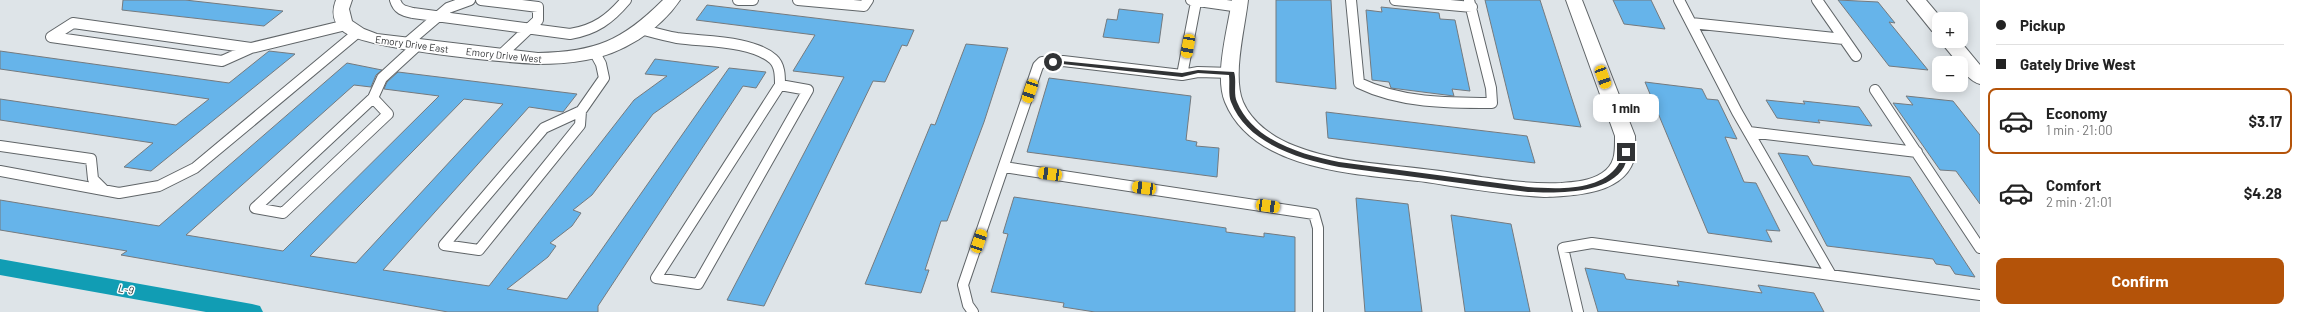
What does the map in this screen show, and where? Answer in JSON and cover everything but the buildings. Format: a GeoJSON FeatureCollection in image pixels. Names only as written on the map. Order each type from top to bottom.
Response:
{"type":"FeatureCollection","features":[{"type":"Feature","properties":{"kind":"street"},"geometry":{"type":"LineString","coordinates":[[344,0],[341,14],[351,29]]}},
{"type":"Feature","properties":{"kind":"street","name":"Emory Drive West"},"geometry":{"type":"LineString","coordinates":[[461,50],[530,59],[555,59],[596,52],[626,41],[644,30],[672,0]]}},
{"type":"Feature","properties":{"kind":"street"},"geometry":{"type":"LineString","coordinates":[[1240,4],[1231,93],[1242,117],[1256,132],[1288,151],[1315,160],[1339,165],[1528,189],[1558,191],[1595,184],[1615,173],[1621,167],[1626,152],[1625,136],[1574,0]]}},
{"type":"Feature","properties":{"kind":"street"},"geometry":{"type":"LineString","coordinates":[[1916,0],[1932,19]]}},
{"type":"Feature","properties":{"kind":"street","name":"Emory Drive East"},"geometry":{"type":"LineString","coordinates":[[351,29],[373,39],[461,50]]}},
{"type":"Feature","properties":{"kind":"street"},"geometry":{"type":"LineString","coordinates":[[1956,48],[1980,78]]}},
{"type":"Feature","properties":{"kind":"lane"},"geometry":{"type":"LineString","coordinates":[[395,0],[397,6],[403,11],[557,33],[583,32],[605,23],[626,0]]}},
{"type":"Feature","properties":{"kind":"lane"},"geometry":{"type":"LineString","coordinates":[[373,98],[388,114],[283,213],[255,208],[373,98],[382,78],[437,17],[448,8],[470,0]]}},
{"type":"Feature","properties":{"kind":"lane"},"geometry":{"type":"LineString","coordinates":[[481,0],[538,7],[538,20],[501,55]]}},
{"type":"Feature","properties":{"kind":"lane"},"geometry":{"type":"LineString","coordinates":[[738,0],[753,0]]}},
{"type":"Feature","properties":{"kind":"lane"},"geometry":{"type":"LineString","coordinates":[[798,0],[864,6],[868,0]]}},
{"type":"Feature","properties":{"kind":"lane"},"geometry":{"type":"LineString","coordinates":[[1351,0],[1359,83],[1379,93],[1442,103],[1492,103],[1491,88],[1470,4],[1395,0]]}},
{"type":"Feature","properties":{"kind":"lane"},"geometry":{"type":"LineString","coordinates":[[1679,0],[1749,132],[1830,275]]}},
{"type":"Feature","properties":{"kind":"lane"},"geometry":{"type":"LineString","coordinates":[[1817,0],[1856,56]]}},
{"type":"Feature","properties":{"kind":"lane"},"geometry":{"type":"LineString","coordinates":[[1182,75],[1194,1],[1240,4]]}},
{"type":"Feature","properties":{"kind":"lane"},"geometry":{"type":"LineString","coordinates":[[252,48],[73,23],[51,37],[222,61],[252,48],[351,29]]}},
{"type":"Feature","properties":{"kind":"lane"},"geometry":{"type":"LineString","coordinates":[[1691,23],[1844,39]]}},
{"type":"Feature","properties":{"kind":"lane"},"geometry":{"type":"LineString","coordinates":[[0,171],[59,180],[119,193],[159,186],[195,168],[351,29]]}},
{"type":"Feature","properties":{"kind":"lane"},"geometry":{"type":"LineString","coordinates":[[644,30],[664,36],[744,47],[761,52],[774,60],[780,71],[780,85],[656,278],[698,284],[808,90],[780,85]]}},
{"type":"Feature","properties":{"kind":"lane"},"geometry":{"type":"LineString","coordinates":[[581,111],[580,126],[479,250],[444,245],[544,128],[581,111],[604,78],[601,64],[596,52]]}},
{"type":"Feature","properties":{"kind":"lane"},"geometry":{"type":"LineString","coordinates":[[973,312],[968,305],[963,285],[1038,66],[1042,62],[1063,61],[1182,75],[1198,72],[1232,73]]}},
{"type":"Feature","properties":{"kind":"lane"},"geometry":{"type":"LineString","coordinates":[[1875,90],[1980,248]]}},
{"type":"Feature","properties":{"kind":"lane"},"geometry":{"type":"LineString","coordinates":[[1749,132],[1916,152]]}},
{"type":"Feature","properties":{"kind":"lane"},"geometry":{"type":"LineString","coordinates":[[0,146],[91,159],[93,179],[104,190]]}},
{"type":"Feature","properties":{"kind":"lane"},"geometry":{"type":"LineString","coordinates":[[1004,167],[1314,214],[1318,228],[1318,312]]}},
{"type":"Feature","properties":{"kind":"lane"},"geometry":{"type":"LineString","coordinates":[[1578,312],[1563,248],[1592,243],[1980,295]]}},
{"type":"Feature","properties":{"kind":"waterway","name":"L-9"},"geometry":{"type":"LineString","coordinates":[[0,267],[252,312]]}},
{"type":"Feature","properties":{"kind":"route"},"geometry":{"type":"LineString","coordinates":[[1053,62],[1063,61],[1182,75],[1198,72],[1232,73],[1231,93],[1236,109],[1256,132],[1288,151],[1315,160],[1339,165],[1528,189],[1558,191],[1583,188],[1604,180],[1621,167],[1626,152]]}}]}
